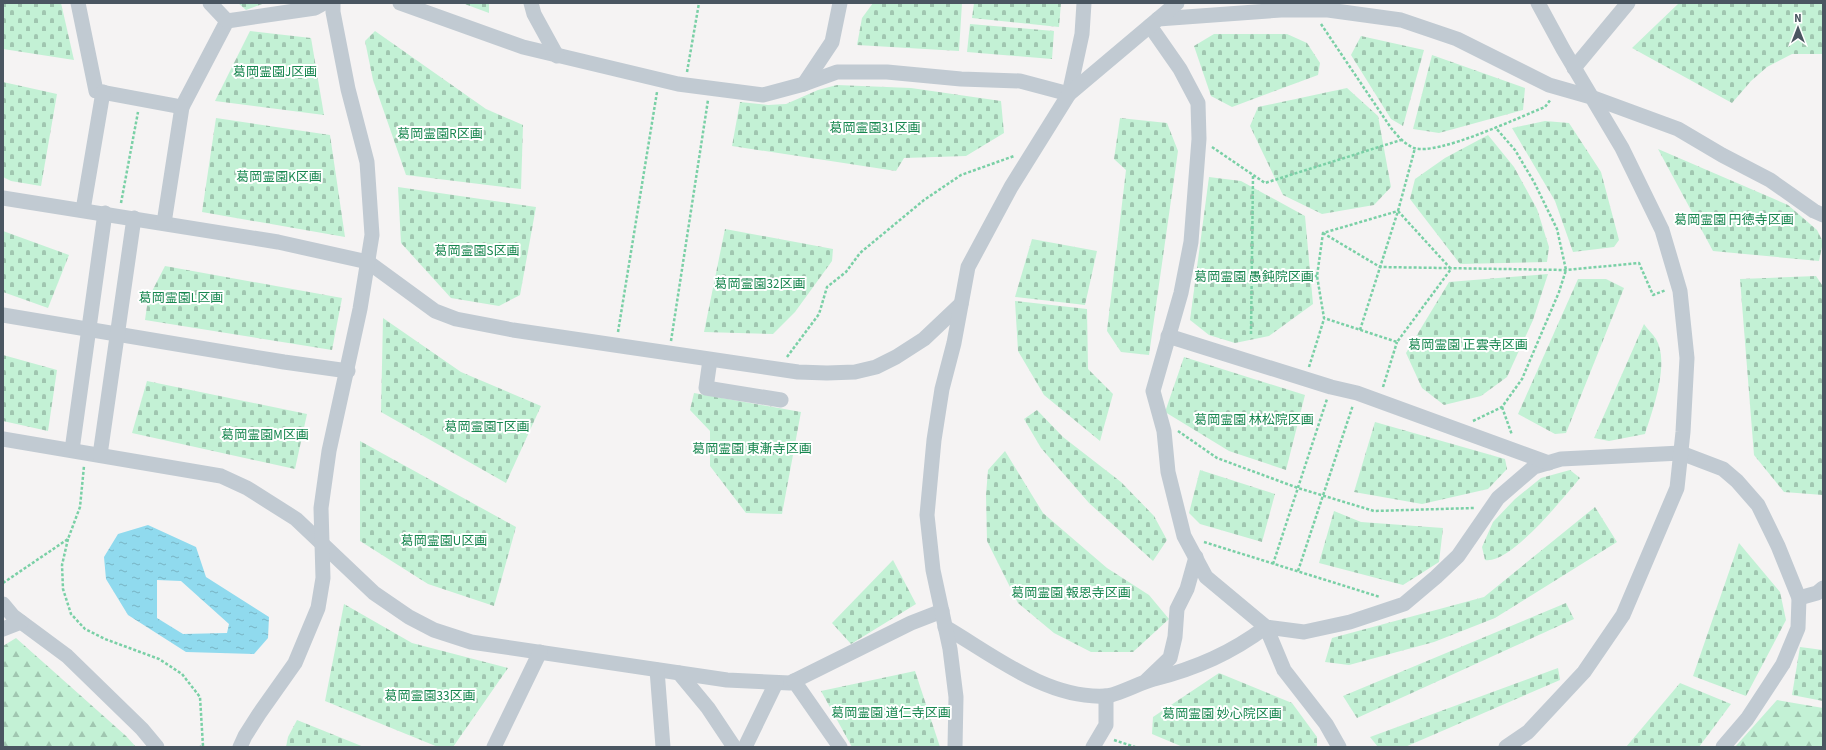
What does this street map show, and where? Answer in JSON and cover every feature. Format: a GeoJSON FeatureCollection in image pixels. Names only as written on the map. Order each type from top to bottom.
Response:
{"type":"FeatureCollection","features":[{"type":"Feature","properties":{"kind":"street"},"geometry":{"type":"LineString","coordinates":[[78,3],[96,91],[182,107]]}},
{"type":"Feature","properties":{"kind":"street"},"geometry":{"type":"LineString","coordinates":[[210,3],[227,21]]}},
{"type":"Feature","properties":{"kind":"street"},"geometry":{"type":"LineString","coordinates":[[227,21],[315,8],[324,3]]}},
{"type":"Feature","properties":{"kind":"street"},"geometry":{"type":"LineString","coordinates":[[240,747],[259,714],[295,663],[308,636],[318,608],[323,578],[321,508],[329,451],[348,371],[372,235],[367,162],[348,89],[333,12],[333,3]]}},
{"type":"Feature","properties":{"kind":"street"},"geometry":{"type":"LineString","coordinates":[[400,3],[523,47],[684,85],[763,95],[804,84],[837,72],[888,72],[961,79],[1020,81],[1070,94]]}},
{"type":"Feature","properties":{"kind":"street"},"geometry":{"type":"LineString","coordinates":[[530,3],[534,14],[557,56]]}},
{"type":"Feature","properties":{"kind":"street"},"geometry":{"type":"LineString","coordinates":[[804,84],[832,42],[840,3]]}},
{"type":"Feature","properties":{"kind":"street"},"geometry":{"type":"LineString","coordinates":[[1070,94],[1082,34],[1084,3]]}},
{"type":"Feature","properties":{"kind":"street"},"geometry":{"type":"LineString","coordinates":[[955,747],[956,697],[950,649],[933,570],[927,515],[934,440],[942,389],[954,343],[968,267],[1011,187],[1070,94],[1177,3]]}},
{"type":"Feature","properties":{"kind":"street"},"geometry":{"type":"LineString","coordinates":[[1506,747],[1528,732],[1584,672],[1623,615],[1677,488],[1681,453],[1687,358],[1678,285],[1662,230],[1622,148],[1574,68],[1538,3]]}},
{"type":"Feature","properties":{"kind":"street"},"geometry":{"type":"LineString","coordinates":[[1574,68],[1628,3]]}},
{"type":"Feature","properties":{"kind":"street"},"geometry":{"type":"LineString","coordinates":[[1154,23],[1281,10],[1328,10],[1401,20],[1457,39],[1549,85],[1592,97],[1678,129],[1722,155],[1770,180],[1814,211],[1823,215]]}},
{"type":"Feature","properties":{"kind":"street"},"geometry":{"type":"LineString","coordinates":[[164,222],[182,107],[227,21]]}},
{"type":"Feature","properties":{"kind":"street"},"geometry":{"type":"LineString","coordinates":[[1154,23],[1198,103],[1199,139],[1190,242],[1181,293],[1153,391],[1164,430],[1168,472],[1184,536],[1206,576],[1266,627],[1284,670],[1326,724],[1339,747]]}},
{"type":"Feature","properties":{"kind":"street"},"geometry":{"type":"LineString","coordinates":[[83,210],[103,92]]}},
{"type":"Feature","properties":{"kind":"street"},"geometry":{"type":"LineString","coordinates":[[3,198],[164,222],[278,242],[368,262],[435,311],[456,319],[513,330],[710,360],[776,368],[827,373],[855,372],[876,367],[896,357],[924,339],[961,304]]}},
{"type":"Feature","properties":{"kind":"street"},"geometry":{"type":"LineString","coordinates":[[79,452],[89,329],[112,215]]}},
{"type":"Feature","properties":{"kind":"street"},"geometry":{"type":"LineString","coordinates":[[100,455],[134,218]]}},
{"type":"Feature","properties":{"kind":"street"},"geometry":{"type":"LineString","coordinates":[[3,315],[284,362],[348,371]]}},
{"type":"Feature","properties":{"kind":"street"},"geometry":{"type":"LineString","coordinates":[[1168,336],[1357,394],[1549,463]]}},
{"type":"Feature","properties":{"kind":"street"},"geometry":{"type":"LineString","coordinates":[[710,360],[706,388],[781,400]]}},
{"type":"Feature","properties":{"kind":"street"},"geometry":{"type":"LineString","coordinates":[[3,439],[221,476],[247,488],[296,519],[374,592],[410,617],[434,630],[471,642],[727,680],[790,683],[912,623],[942,611]]}},
{"type":"Feature","properties":{"kind":"street"},"geometry":{"type":"LineString","coordinates":[[945,627],[985,650],[1008,667],[1037,680],[1065,691],[1106,696],[1146,681],[1186,671],[1223,655],[1266,627],[1304,632],[1350,622],[1404,604],[1458,556],[1498,498],[1534,467],[1561,459],[1681,453],[1723,469],[1758,505],[1778,546],[1799,598],[1798,628],[1783,664],[1747,719],[1723,747]]}},
{"type":"Feature","properties":{"kind":"street"},"geometry":{"type":"LineString","coordinates":[[1146,681],[1170,658],[1175,637],[1177,609],[1187,589],[1196,557]]}},
{"type":"Feature","properties":{"kind":"street"},"geometry":{"type":"LineString","coordinates":[[1799,598],[1817,593],[1823,588]]}},
{"type":"Feature","properties":{"kind":"street"},"geometry":{"type":"LineString","coordinates":[[3,604],[13,616],[67,656],[142,729],[157,747]]}},
{"type":"Feature","properties":{"kind":"street"},"geometry":{"type":"LineString","coordinates":[[3,629],[21,622]]}},
{"type":"Feature","properties":{"kind":"street"},"geometry":{"type":"LineString","coordinates":[[494,747],[540,652]]}},
{"type":"Feature","properties":{"kind":"street"},"geometry":{"type":"LineString","coordinates":[[657,670],[663,747]]}},
{"type":"Feature","properties":{"kind":"street"},"geometry":{"type":"LineString","coordinates":[[680,673],[708,708],[734,747]]}},
{"type":"Feature","properties":{"kind":"street"},"geometry":{"type":"LineString","coordinates":[[794,681],[840,747]]}},
{"type":"Feature","properties":{"kind":"street"},"geometry":{"type":"LineString","coordinates":[[745,747],[776,683]]}},
{"type":"Feature","properties":{"kind":"street"},"geometry":{"type":"LineString","coordinates":[[1096,741],[1106,725],[1106,696]]}},
{"type":"Feature","properties":{"kind":"path"},"geometry":{"type":"LineString","coordinates":[[684,85],[699,3]]}},
{"type":"Feature","properties":{"kind":"path"},"geometry":{"type":"LineString","coordinates":[[1312,10],[1391,128],[1401,140],[1414,148],[1437,148],[1545,107],[1559,88]]}},
{"type":"Feature","properties":{"kind":"path"},"geometry":{"type":"LineString","coordinates":[[616,345],[660,80]]}},
{"type":"Feature","properties":{"kind":"path"},"geometry":{"type":"LineString","coordinates":[[669,353],[710,88]]}},
{"type":"Feature","properties":{"kind":"path"},"geometry":{"type":"LineString","coordinates":[[112,215],[140,99]]}},
{"type":"Feature","properties":{"kind":"path"},"geometry":{"type":"LineString","coordinates":[[1457,429],[1502,407],[1522,379],[1559,292],[1566,270],[1557,229],[1544,202],[1515,150],[1495,127]]}},
{"type":"Feature","properties":{"kind":"path"},"geometry":{"type":"LineString","coordinates":[[1199,139],[1265,183],[1401,140]]}},
{"type":"Feature","properties":{"kind":"path"},"geometry":{"type":"LineString","coordinates":[[1360,330],[1398,211],[1414,148]]}},
{"type":"Feature","properties":{"kind":"path"},"geometry":{"type":"LineString","coordinates":[[776,368],[790,354],[819,314],[827,287],[846,272],[860,253],[924,200],[961,175],[1003,158],[1034,151]]}},
{"type":"Feature","properties":{"kind":"path"},"geometry":{"type":"LineString","coordinates":[[1251,334],[1253,175]]}},
{"type":"Feature","properties":{"kind":"path"},"geometry":{"type":"LineString","coordinates":[[1322,233],[1398,211]]}},
{"type":"Feature","properties":{"kind":"path"},"geometry":{"type":"LineString","coordinates":[[1398,211],[1451,269]]}},
{"type":"Feature","properties":{"kind":"path"},"geometry":{"type":"LineString","coordinates":[[1322,233],[1380,267],[1566,270],[1639,263],[1653,295],[1678,285]]}},
{"type":"Feature","properties":{"kind":"path"},"geometry":{"type":"LineString","coordinates":[[1305,379],[1324,318],[1317,276],[1322,233]]}},
{"type":"Feature","properties":{"kind":"path"},"geometry":{"type":"LineString","coordinates":[[1378,401],[1397,342],[1451,269]]}},
{"type":"Feature","properties":{"kind":"path"},"geometry":{"type":"LineString","coordinates":[[1185,273],[1317,276]]}},
{"type":"Feature","properties":{"kind":"path"},"geometry":{"type":"LineString","coordinates":[[1324,318],[1397,342]]}},
{"type":"Feature","properties":{"kind":"path"},"geometry":{"type":"LineString","coordinates":[[1273,564],[1331,387]]}},
{"type":"Feature","properties":{"kind":"path"},"geometry":{"type":"LineString","coordinates":[[1298,572],[1357,394]]}},
{"type":"Feature","properties":{"kind":"path"},"geometry":{"type":"LineString","coordinates":[[1502,407],[1517,451]]}},
{"type":"Feature","properties":{"kind":"path"},"geometry":{"type":"LineString","coordinates":[[1161,419],[1217,458],[1298,488],[1374,511],[1492,507]]}},
{"type":"Feature","properties":{"kind":"path"},"geometry":{"type":"LineString","coordinates":[[79,452],[80,507],[68,539],[62,565],[63,589],[71,614],[85,629],[159,659],[182,674],[200,697],[204,746],[200,747]]}},
{"type":"Feature","properties":{"kind":"path"},"geometry":{"type":"LineString","coordinates":[[1184,536],[1381,597]]}},
{"type":"Feature","properties":{"kind":"path"},"geometry":{"type":"LineString","coordinates":[[3,583],[68,539]]}},
{"type":"Feature","properties":{"kind":"path"},"geometry":{"type":"LineString","coordinates":[[1096,741],[1135,747]]}},
{"type":"Feature","properties":{"kind":"green space"},"geometry":{"type":"Polygon","coordinates":[[[3,3],[61,3],[74,60],[3,49],[3,3]]]}},
{"type":"Feature","properties":{"kind":"green space"},"geometry":{"type":"Polygon","coordinates":[[[238,3],[265,3],[246,10],[238,3]]]}},
{"type":"Feature","properties":{"kind":"green space"},"geometry":{"type":"Polygon","coordinates":[[[462,3],[489,3],[489,13],[462,3]]]}},
{"type":"Feature","properties":{"kind":"green space"},"geometry":{"type":"Polygon","coordinates":[[[873,3],[962,3],[959,51],[857,45],[862,18],[873,3]]]}},
{"type":"Feature","properties":{"kind":"green space"},"geometry":{"type":"Polygon","coordinates":[[[974,3],[1061,3],[1059,27],[972,18],[974,3]]]}},
{"type":"Feature","properties":{"kind":"green space"},"geometry":{"type":"Polygon","coordinates":[[[1679,3],[1823,3],[1823,54],[1792,54],[1767,67],[1751,81],[1732,103],[1632,48],[1679,3]]]}},
{"type":"Feature","properties":{"kind":"green space"},"geometry":{"type":"Polygon","coordinates":[[[970,24],[1054,31],[1052,59],[967,52],[970,24]]]}},
{"type":"Feature","properties":{"kind":"green space","name":"葛岡霊園J区画"},"geometry":{"type":"Polygon","coordinates":[[[250,31],[311,38],[324,115],[215,101],[250,31]]]}},
{"type":"Feature","properties":{"kind":"green space","name":"葛岡霊園R区画"},"geometry":{"type":"Polygon","coordinates":[[[375,31],[486,109],[523,125],[521,189],[406,175],[373,80],[365,41],[375,31]]]}},
{"type":"Feature","properties":{"kind":"green space"},"geometry":{"type":"Polygon","coordinates":[[[1214,34],[1287,34],[1307,43],[1320,63],[1318,75],[1232,107],[1211,96],[1194,46],[1214,34]]]}},
{"type":"Feature","properties":{"kind":"green space"},"geometry":{"type":"Polygon","coordinates":[[[1361,36],[1424,50],[1403,126],[1391,119],[1351,55],[1361,36]]]}},
{"type":"Feature","properties":{"kind":"green space"},"geometry":{"type":"Polygon","coordinates":[[[1432,55],[1525,88],[1523,110],[1439,133],[1413,129],[1432,55]]]}},
{"type":"Feature","properties":{"kind":"green space"},"geometry":{"type":"Polygon","coordinates":[[[3,82],[57,94],[41,186],[11,181],[3,177],[3,82]]]}},
{"type":"Feature","properties":{"kind":"green space","name":"葛岡霊園31区画"},"geometry":{"type":"Polygon","coordinates":[[[837,85],[911,88],[1001,101],[1004,133],[966,156],[904,158],[896,171],[732,146],[740,102],[768,105],[786,104],[818,90],[837,85]]]}},
{"type":"Feature","properties":{"kind":"green space"},"geometry":{"type":"Polygon","coordinates":[[[1347,88],[1378,116],[1391,187],[1374,205],[1322,214],[1283,195],[1250,126],[1258,107],[1347,88]]]}},
{"type":"Feature","properties":{"kind":"green space","name":"葛岡霊園K区画"},"geometry":{"type":"Polygon","coordinates":[[[216,118],[330,135],[345,237],[202,212],[216,118]]]}},
{"type":"Feature","properties":{"kind":"green space"},"geometry":{"type":"Polygon","coordinates":[[[1120,118],[1167,123],[1178,151],[1149,355],[1121,352],[1107,331],[1126,170],[1114,159],[1120,118]]]}},
{"type":"Feature","properties":{"kind":"green space"},"geometry":{"type":"Polygon","coordinates":[[[1545,121],[1569,123],[1601,172],[1619,240],[1614,247],[1573,252],[1555,201],[1512,128],[1545,121]]]}},
{"type":"Feature","properties":{"kind":"green space"},"geometry":{"type":"Polygon","coordinates":[[[1488,135],[1514,167],[1537,209],[1549,247],[1547,262],[1460,264],[1410,199],[1415,179],[1445,158],[1488,135]]]}},
{"type":"Feature","properties":{"kind":"green space","name":"葛岡霊園 円徳寺区画"},"geometry":{"type":"Polygon","coordinates":[[[1658,149],[1788,205],[1817,230],[1823,242],[1819,261],[1713,251],[1658,149]]]}},
{"type":"Feature","properties":{"kind":"green space","name":"葛岡霊園 愚鈍院区画"},"geometry":{"type":"Polygon","coordinates":[[[1209,177],[1241,181],[1305,216],[1313,304],[1269,336],[1235,343],[1209,335],[1190,320],[1209,177]]]}},
{"type":"Feature","properties":{"kind":"green space","name":"葛岡霊園S区画"},"geometry":{"type":"Polygon","coordinates":[[[398,187],[536,207],[520,295],[499,306],[451,298],[401,243],[398,187]]]}},
{"type":"Feature","properties":{"kind":"green space","name":"葛岡霊園32区画"},"geometry":{"type":"Polygon","coordinates":[[[725,229],[833,249],[832,261],[795,312],[773,334],[704,332],[725,229]]]}},
{"type":"Feature","properties":{"kind":"green space"},"geometry":{"type":"Polygon","coordinates":[[[3,231],[69,255],[48,308],[3,292],[3,231]]]}},
{"type":"Feature","properties":{"kind":"green space"},"geometry":{"type":"Polygon","coordinates":[[[1032,239],[1097,251],[1085,305],[1015,297],[1032,239]]]}},
{"type":"Feature","properties":{"kind":"green space","name":"葛岡霊園L区画"},"geometry":{"type":"Polygon","coordinates":[[[165,266],[342,298],[332,350],[145,320],[148,299],[165,266]]]}},
{"type":"Feature","properties":{"kind":"green space","name":"葛岡霊園 正雲寺区画"},"geometry":{"type":"Polygon","coordinates":[[[1548,274],[1533,320],[1507,377],[1481,396],[1444,405],[1422,388],[1406,353],[1449,282],[1548,274]]]}},
{"type":"Feature","properties":{"kind":"green space"},"geometry":{"type":"Polygon","coordinates":[[[1816,276],[1822,285],[1823,495],[1784,492],[1754,455],[1740,279],[1816,276]]]}},
{"type":"Feature","properties":{"kind":"green space","name":"葛岡霊園 正雲寺区画"},"geometry":{"type":"Polygon","coordinates":[[[1578,279],[1606,279],[1624,288],[1566,433],[1555,434],[1518,414],[1578,279]]]}},
{"type":"Feature","properties":{"kind":"green space"},"geometry":{"type":"Polygon","coordinates":[[[1015,301],[1087,309],[1088,369],[1113,394],[1100,441],[1044,395],[1018,351],[1015,301]]]}},
{"type":"Feature","properties":{"kind":"green space","name":"葛岡霊園T区画"},"geometry":{"type":"Polygon","coordinates":[[[383,318],[461,372],[541,406],[506,483],[381,412],[383,318]]]}},
{"type":"Feature","properties":{"kind":"green space"},"geometry":{"type":"Polygon","coordinates":[[[1644,324],[1656,339],[1660,349],[1661,360],[1659,386],[1645,434],[1609,441],[1594,438],[1644,324]]]}},
{"type":"Feature","properties":{"kind":"green space"},"geometry":{"type":"Polygon","coordinates":[[[3,355],[57,370],[48,431],[3,421],[3,355]]]}},
{"type":"Feature","properties":{"kind":"green space","name":"葛岡霊園 林松院区画"},"geometry":{"type":"Polygon","coordinates":[[[1184,357],[1305,395],[1286,470],[1229,451],[1165,412],[1184,357]]]}},
{"type":"Feature","properties":{"kind":"green space","name":"葛岡霊園M区画"},"geometry":{"type":"Polygon","coordinates":[[[147,381],[307,414],[295,469],[132,433],[147,381]]]}},
{"type":"Feature","properties":{"kind":"green space","name":"葛岡霊園 東漸寺区画"},"geometry":{"type":"Polygon","coordinates":[[[694,393],[801,412],[782,514],[746,513],[710,466],[710,431],[690,410],[694,393]]]}},
{"type":"Feature","properties":{"kind":"green space","name":"葛岡霊園 報恩寺区画"},"geometry":{"type":"Polygon","coordinates":[[[1037,410],[1063,437],[1121,482],[1154,516],[1167,540],[1153,561],[1089,503],[1041,448],[1024,419],[1037,410]]]}},
{"type":"Feature","properties":{"kind":"green space"},"geometry":{"type":"Polygon","coordinates":[[[1375,422],[1505,459],[1507,469],[1488,489],[1422,504],[1354,492],[1375,422]]]}},
{"type":"Feature","properties":{"kind":"green space","name":"葛岡霊園U区画"},"geometry":{"type":"Polygon","coordinates":[[[360,441],[516,527],[494,606],[428,584],[360,541],[360,441]]]}},
{"type":"Feature","properties":{"kind":"green space","name":"葛岡霊園 報恩寺区画"},"geometry":{"type":"Polygon","coordinates":[[[1005,451],[1043,513],[1107,568],[1149,595],[1169,619],[1133,652],[1091,652],[1054,633],[1018,603],[987,541],[986,495],[988,470],[1005,451]]]}},
{"type":"Feature","properties":{"kind":"green space"},"geometry":{"type":"Polygon","coordinates":[[[1200,470],[1275,494],[1262,542],[1200,524],[1189,513],[1200,470]]]}},
{"type":"Feature","properties":{"kind":"green space"},"geometry":{"type":"Polygon","coordinates":[[[1570,470],[1580,478],[1550,514],[1522,541],[1508,552],[1496,559],[1485,560],[1482,547],[1493,522],[1515,499],[1541,478],[1570,470]]]}},
{"type":"Feature","properties":{"kind":"green space"},"geometry":{"type":"Polygon","coordinates":[[[1595,507],[1617,542],[1495,618],[1434,642],[1349,665],[1325,662],[1332,638],[1484,597],[1595,507]]]}},
{"type":"Feature","properties":{"kind":"green space"},"geometry":{"type":"Polygon","coordinates":[[[1334,511],[1361,522],[1443,528],[1439,562],[1403,585],[1319,563],[1334,511]]]}},
{"type":"Feature","properties":{"kind":"green space"},"geometry":{"type":"Polygon","coordinates":[[[1739,543],[1780,592],[1786,620],[1746,696],[1693,676],[1739,543]]]}},
{"type":"Feature","properties":{"kind":"green space"},"geometry":{"type":"Polygon","coordinates":[[[893,560],[916,604],[851,644],[832,623],[893,560]]]}},
{"type":"Feature","properties":{"kind":"green space"},"geometry":{"type":"Polygon","coordinates":[[[1566,603],[1574,619],[1357,718],[1343,696],[1566,603]]]}},
{"type":"Feature","properties":{"kind":"green space","name":"葛岡霊園33区画"},"geometry":{"type":"Polygon","coordinates":[[[344,604],[412,643],[508,668],[453,747],[438,747],[325,701],[344,604]]]}},
{"type":"Feature","properties":{"kind":"green space"},"geometry":{"type":"Polygon","coordinates":[[[16,638],[126,736],[136,747],[3,747],[3,646],[16,638]]]}},
{"type":"Feature","properties":{"kind":"green space"},"geometry":{"type":"Polygon","coordinates":[[[1800,647],[1823,650],[1823,701],[1792,695],[1800,647]]]}},
{"type":"Feature","properties":{"kind":"green space"},"geometry":{"type":"Polygon","coordinates":[[[1558,668],[1560,680],[1405,747],[1378,747],[1370,737],[1558,668]]]}},
{"type":"Feature","properties":{"kind":"green space","name":"葛岡霊園 道仁寺区画"},"geometry":{"type":"Polygon","coordinates":[[[915,671],[940,747],[852,747],[821,691],[915,671]]]}},
{"type":"Feature","properties":{"kind":"green space","name":"葛岡霊園 妙心院区画"},"geometry":{"type":"Polygon","coordinates":[[[1219,673],[1292,703],[1317,737],[1317,747],[1183,747],[1152,734],[1153,717],[1219,673]]]}},
{"type":"Feature","properties":{"kind":"green space"},"geometry":{"type":"Polygon","coordinates":[[[1680,683],[1731,704],[1699,747],[1626,747],[1680,683]]]}},
{"type":"Feature","properties":{"kind":"green space"},"geometry":{"type":"Polygon","coordinates":[[[1777,700],[1823,708],[1823,747],[1735,747],[1777,700]]]}},
{"type":"Feature","properties":{"kind":"green space"},"geometry":{"type":"Polygon","coordinates":[[[297,720],[364,747],[286,747],[288,737],[297,720]]]}},
{"type":"Feature","properties":{"kind":"water"},"geometry":{"type":"Polygon","coordinates":[[[148,525],[196,547],[206,577],[269,617],[268,638],[254,654],[186,652],[128,615],[106,579],[104,557],[118,534],[148,525]],[[157,580],[157,618],[183,634],[227,633],[229,624],[181,581],[157,580]]]}}]}
